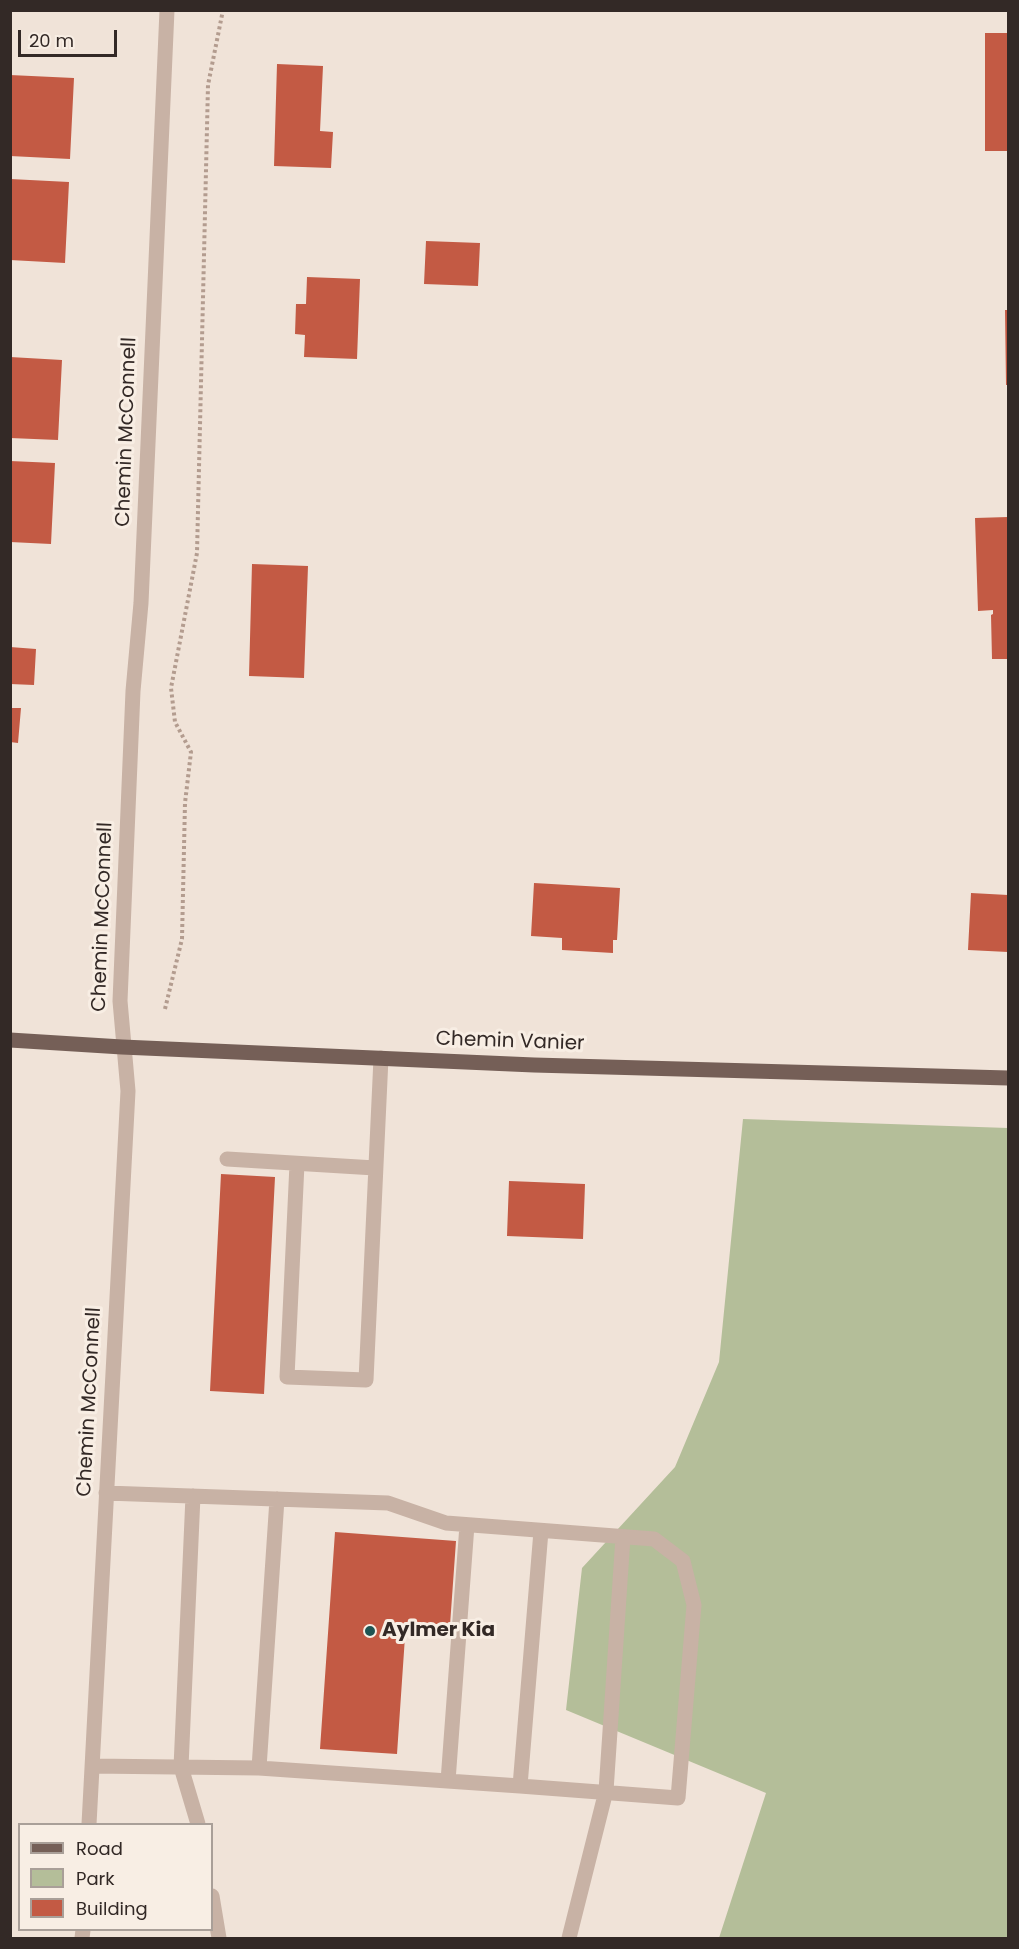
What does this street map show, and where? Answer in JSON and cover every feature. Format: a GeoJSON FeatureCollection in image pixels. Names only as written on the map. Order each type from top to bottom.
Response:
{"type":"FeatureCollection","features":[{"type":"Feature","properties":{"kind":"main road","name":"Chemin Vanier"},"geometry":{"type":"LineString","coordinates":[[10,1040],[381,1058],[1008,1078]]}},
{"type":"Feature","properties":{"kind":"street","name":"Chemin McConnell"},"geometry":{"type":"LineString","coordinates":[[88,1823],[128,1091],[122,1047],[120,989],[133,691],[141,603],[167,10]]}},
{"type":"Feature","properties":{"kind":"street"},"geometry":{"type":"LineString","coordinates":[[297,1164],[287,1377],[366,1380],[381,1058]]}},
{"type":"Feature","properties":{"kind":"street"},"geometry":{"type":"LineString","coordinates":[[227,1160],[375,1168]]}},
{"type":"Feature","properties":{"kind":"street"},"geometry":{"type":"LineString","coordinates":[[92,1766],[259,1768],[606,1791],[678,1798],[694,1605],[683,1561],[654,1539],[446,1523],[388,1503],[106,1492]]}},
{"type":"Feature","properties":{"kind":"street"},"geometry":{"type":"LineString","coordinates":[[193,1496],[181,1767],[198,1823]]}},
{"type":"Feature","properties":{"kind":"street"},"geometry":{"type":"LineString","coordinates":[[259,1768],[277,1499]]}},
{"type":"Feature","properties":{"kind":"street"},"geometry":{"type":"LineString","coordinates":[[448,1781],[467,1525]]}},
{"type":"Feature","properties":{"kind":"street"},"geometry":{"type":"LineString","coordinates":[[520,1786],[541,1531]]}},
{"type":"Feature","properties":{"kind":"street"},"geometry":{"type":"LineString","coordinates":[[569,1938],[606,1791],[623,1537]]}},
{"type":"Feature","properties":{"kind":"street"},"geometry":{"type":"LineString","coordinates":[[213,1902],[219,1938]]}},
{"type":"Feature","properties":{"kind":"path"},"geometry":{"type":"LineString","coordinates":[[165,1008],[182,939],[185,803],[191,752],[175,722],[171,688],[197,553],[208,85],[223,10]]}},
{"type":"Feature","properties":{"kind":"green space"},"geometry":{"type":"Polygon","coordinates":[[[743,1119],[1008,1128],[1008,1938],[719,1938],[766,1793],[566,1710],[582,1568],[675,1467],[719,1362],[743,1119]]]}},
{"type":"Feature","properties":{"kind":"building"},"geometry":{"type":"Polygon","coordinates":[[[985,33],[1008,33],[1008,151],[985,151],[985,33]]]}},
{"type":"Feature","properties":{"kind":"building"},"geometry":{"type":"Polygon","coordinates":[[[277,64],[323,66],[320,131],[333,132],[331,168],[274,166],[277,64]]]}},
{"type":"Feature","properties":{"kind":"building"},"geometry":{"type":"Polygon","coordinates":[[[10,75],[74,78],[70,159],[10,156],[10,75]]]}},
{"type":"Feature","properties":{"kind":"building"},"geometry":{"type":"Polygon","coordinates":[[[10,179],[69,182],[65,263],[10,260],[10,179]]]}},
{"type":"Feature","properties":{"kind":"building"},"geometry":{"type":"Polygon","coordinates":[[[426,241],[480,243],[478,286],[424,284],[426,241]]]}},
{"type":"Feature","properties":{"kind":"building"},"geometry":{"type":"Polygon","coordinates":[[[307,277],[360,279],[357,359],[304,357],[305,335],[295,334],[296,304],[306,304],[307,277]]]}},
{"type":"Feature","properties":{"kind":"building"},"geometry":{"type":"Polygon","coordinates":[[[1005,310],[1008,310],[1008,385],[1006,385],[1005,310]]]}},
{"type":"Feature","properties":{"kind":"building"},"geometry":{"type":"Polygon","coordinates":[[[10,357],[62,360],[58,440],[10,438],[10,357]]]}},
{"type":"Feature","properties":{"kind":"building"},"geometry":{"type":"Polygon","coordinates":[[[10,461],[55,463],[51,544],[10,542],[10,461]]]}},
{"type":"Feature","properties":{"kind":"building"},"geometry":{"type":"Polygon","coordinates":[[[1008,517],[1008,659],[992,659],[991,615],[993,610],[978,611],[975,518],[1008,517]]]}},
{"type":"Feature","properties":{"kind":"building"},"geometry":{"type":"Polygon","coordinates":[[[252,564],[308,566],[304,678],[249,676],[252,564]]]}},
{"type":"Feature","properties":{"kind":"building"},"geometry":{"type":"Polygon","coordinates":[[[10,647],[36,649],[34,685],[10,684],[10,647]]]}},
{"type":"Feature","properties":{"kind":"building"},"geometry":{"type":"Polygon","coordinates":[[[10,708],[21,708],[18,743],[10,742],[10,708]]]}},
{"type":"Feature","properties":{"kind":"building"},"geometry":{"type":"Polygon","coordinates":[[[534,883],[620,888],[617,940],[613,940],[613,953],[562,950],[562,938],[531,936],[534,883]]]}},
{"type":"Feature","properties":{"kind":"building"},"geometry":{"type":"Polygon","coordinates":[[[971,893],[1008,895],[1008,952],[968,950],[971,893]]]}},
{"type":"Feature","properties":{"kind":"building"},"geometry":{"type":"Polygon","coordinates":[[[221,1174],[275,1177],[264,1394],[210,1391],[221,1174]]]}},
{"type":"Feature","properties":{"kind":"building"},"geometry":{"type":"Polygon","coordinates":[[[509,1181],[585,1184],[583,1239],[507,1236],[509,1181]]]}},
{"type":"Feature","properties":{"kind":"building"},"geometry":{"type":"Polygon","coordinates":[[[335,1532],[456,1541],[450,1625],[406,1622],[397,1754],[320,1749],[335,1532]]]}},
{"type":"Feature","properties":{"kind":"place","name":"Aylmer Kia"},"geometry":{"type":"Point","coordinates":[370,1631]}}]}
